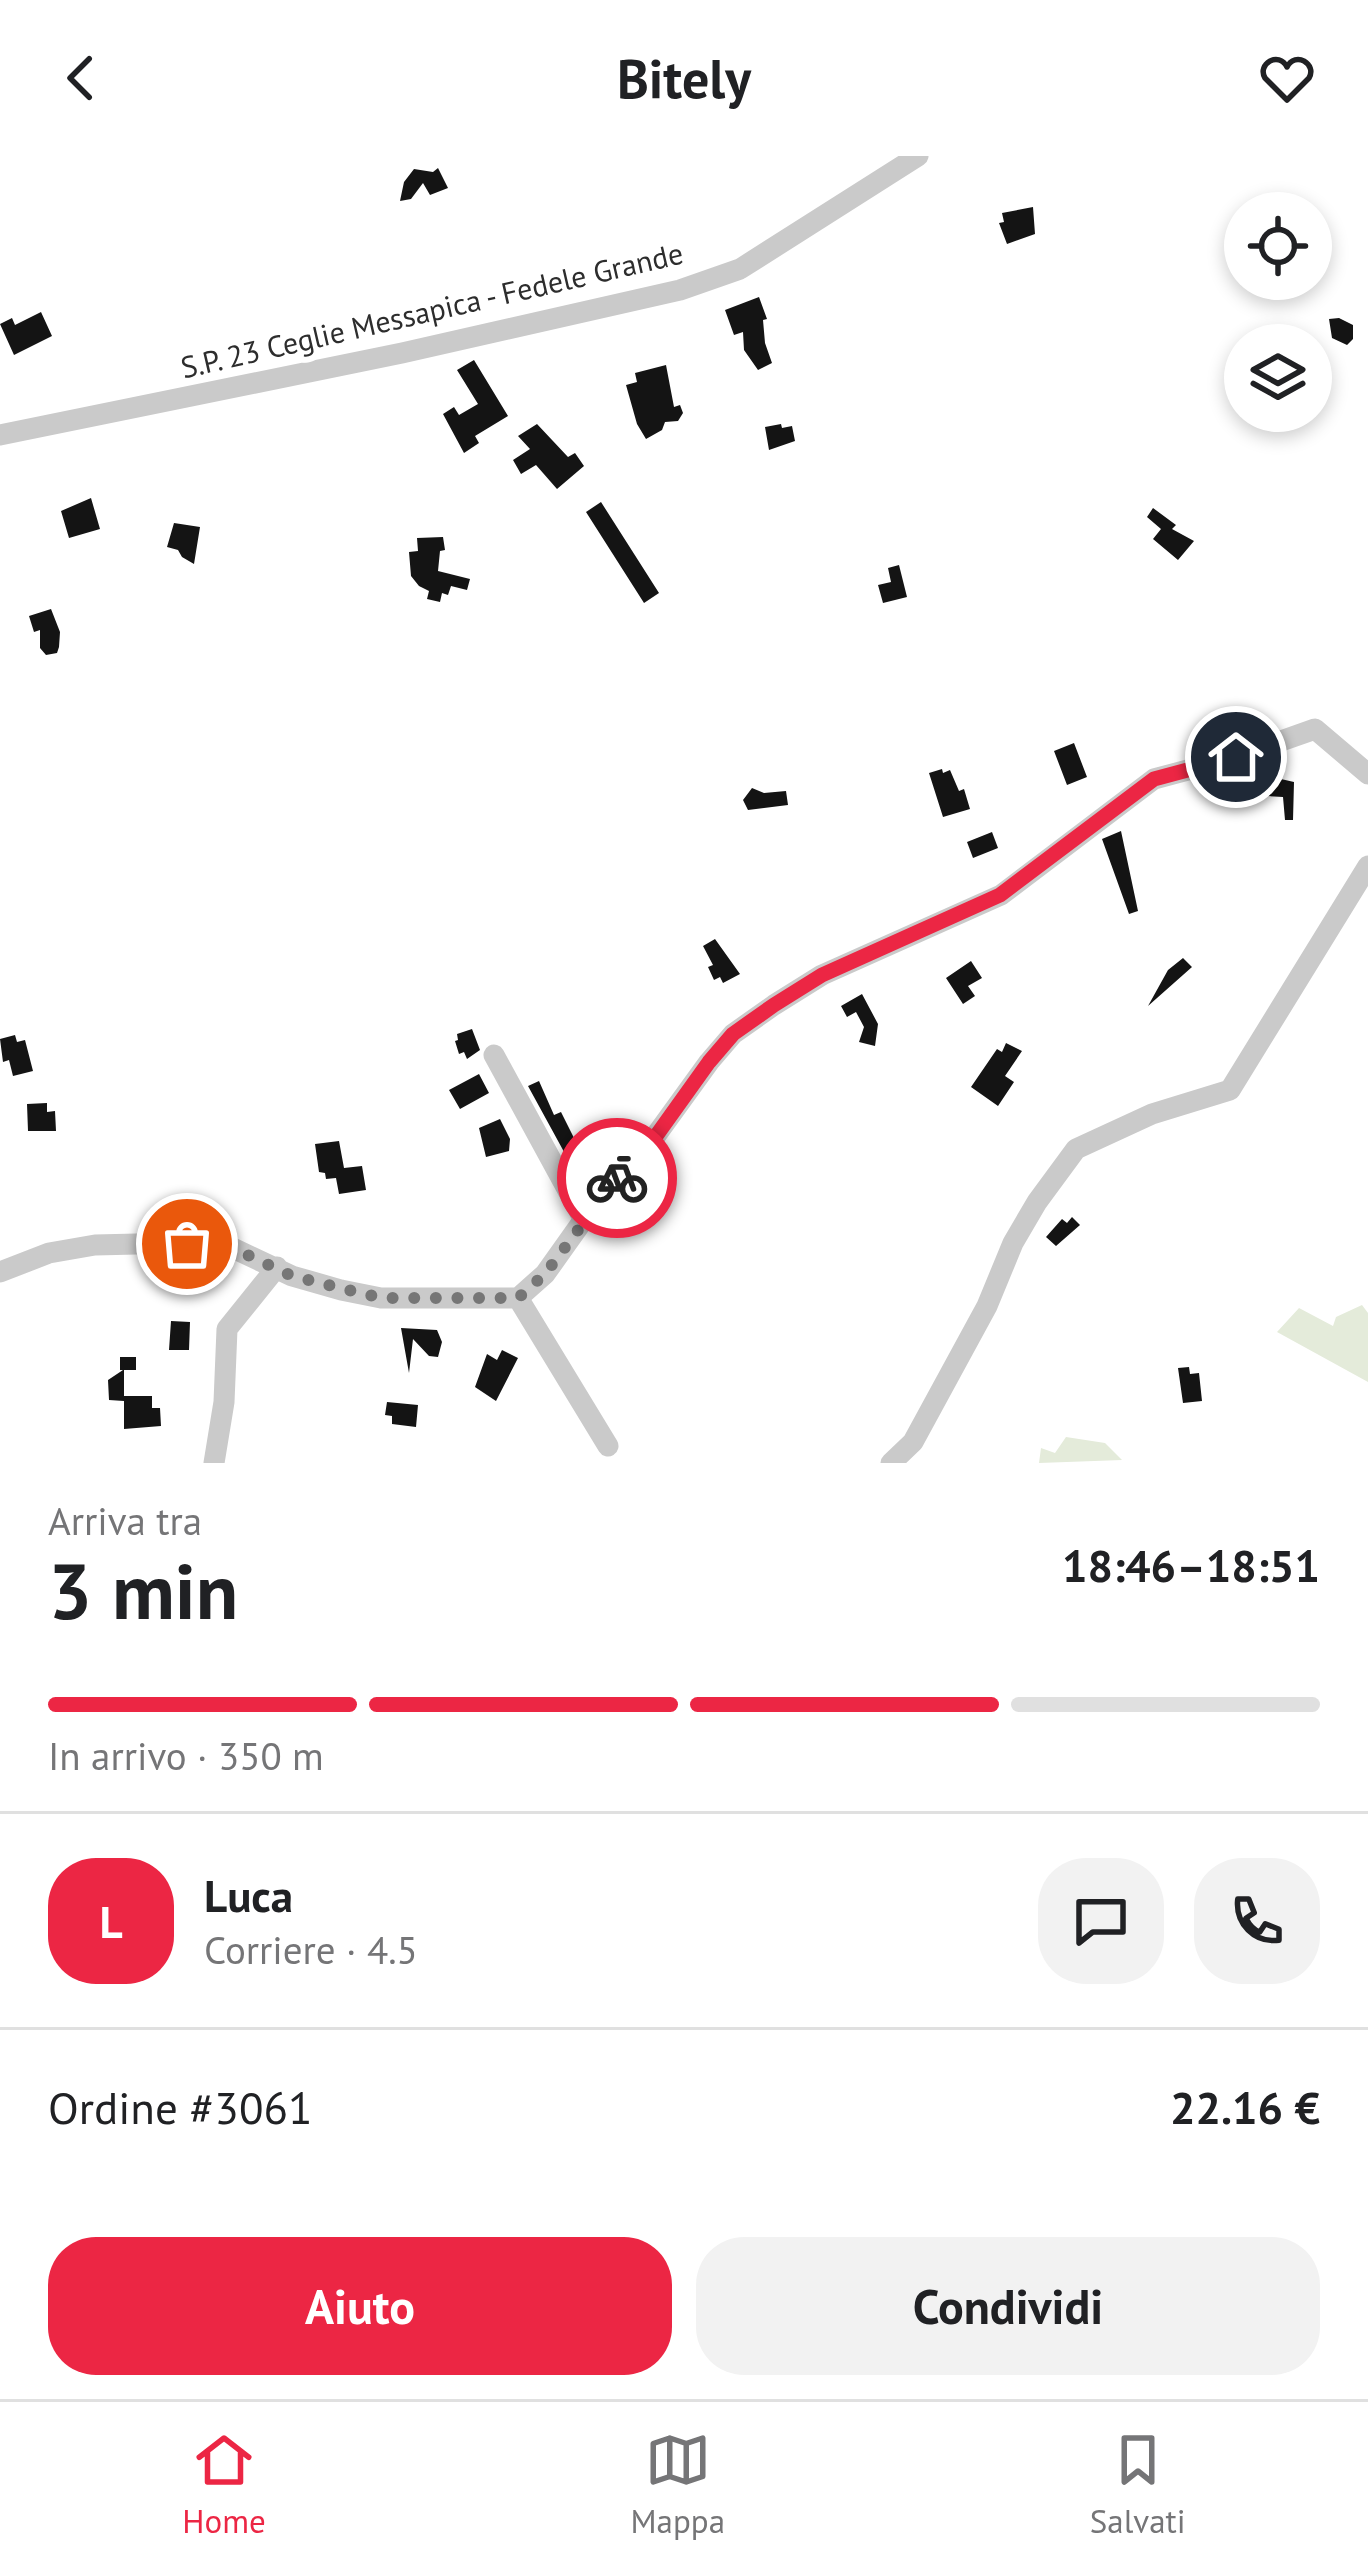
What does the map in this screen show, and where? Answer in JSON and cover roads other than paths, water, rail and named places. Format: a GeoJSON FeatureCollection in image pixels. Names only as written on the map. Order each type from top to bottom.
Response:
{"type":"FeatureCollection","features":[{"type":"Feature","properties":{"kind":"street","name":"S.P. 23 Ceglie Messapica - Fedele Grande"},"geometry":{"type":"LineString","coordinates":[[0,435],[402,353],[680,290],[740,268],[918,156]]}},
{"type":"Feature","properties":{"kind":"street"},"geometry":{"type":"LineString","coordinates":[[0,1272],[49,1252],[95,1245],[220,1242],[292,1276],[340,1291],[381,1298],[518,1298],[545,1274],[604,1191],[646,1150],[733,1034],[822,975],[1000,895],[1154,779],[1315,729],[1368,774]]}},
{"type":"Feature","properties":{"kind":"street"},"geometry":{"type":"LineString","coordinates":[[891,1463],[913,1442],[987,1306],[1013,1243],[1076,1148],[1152,1114],[1230,1090],[1368,866]]}},
{"type":"Feature","properties":{"kind":"street"},"geometry":{"type":"LineString","coordinates":[[494,1055],[584,1220]]}},
{"type":"Feature","properties":{"kind":"street"},"geometry":{"type":"LineString","coordinates":[[214,1463],[224,1402],[227,1329],[277,1268]]}},
{"type":"Feature","properties":{"kind":"street"},"geometry":{"type":"LineString","coordinates":[[518,1298],[608,1446]]}}]}
